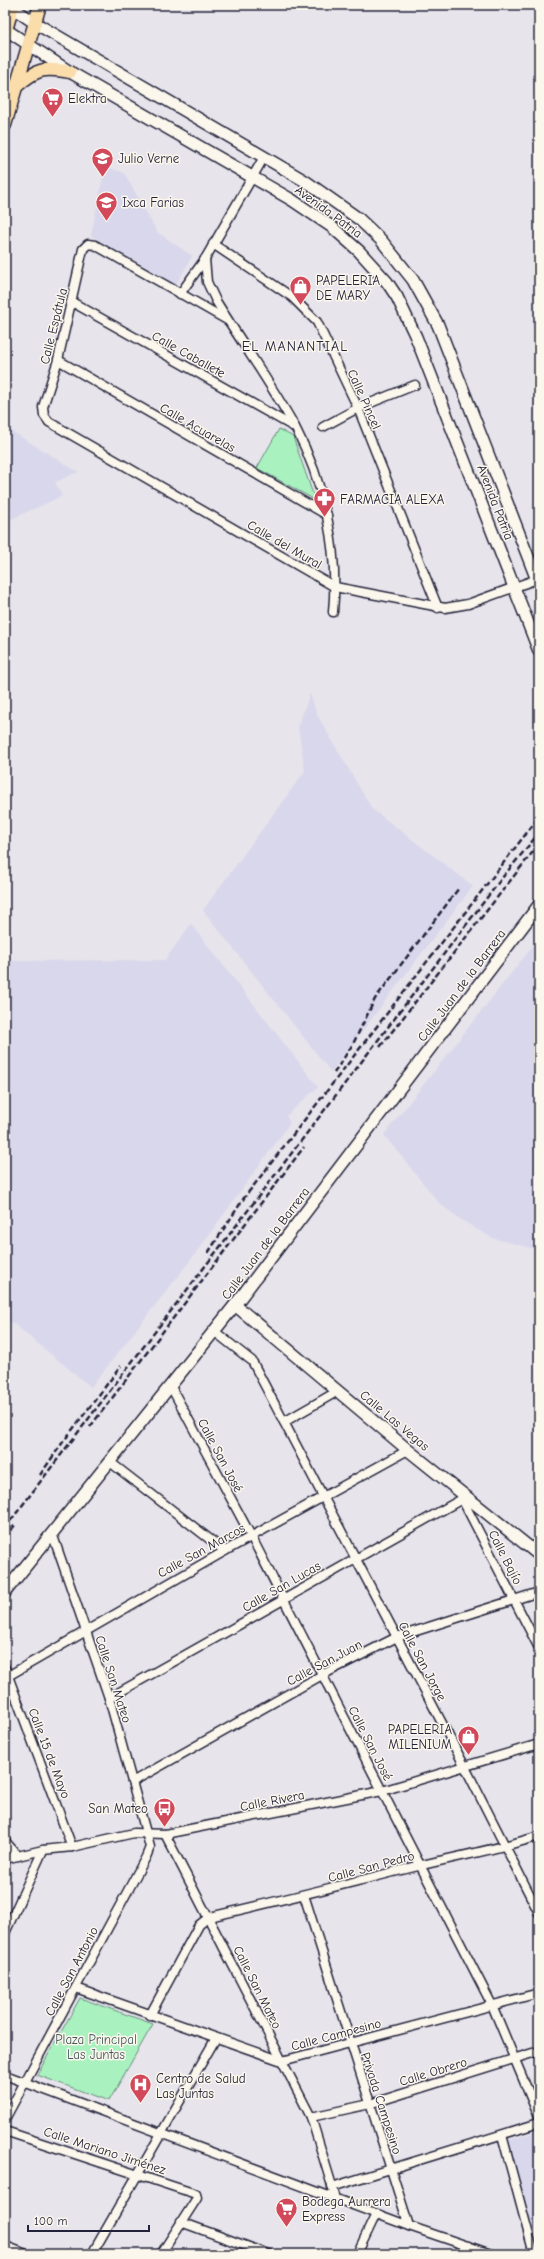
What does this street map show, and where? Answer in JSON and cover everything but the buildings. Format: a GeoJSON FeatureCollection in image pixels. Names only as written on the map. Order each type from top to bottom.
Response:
{"type":"FeatureCollection","features":[{"type":"Feature","properties":{"kind":"main road"},"geometry":{"type":"LineString","coordinates":[[5,125],[17,86],[27,45],[40,5]]}},
{"type":"Feature","properties":{"kind":"main road"},"geometry":{"type":"LineString","coordinates":[[6,31],[10,6]]}},
{"type":"Feature","properties":{"kind":"main road"},"geometry":{"type":"LineString","coordinates":[[17,86],[27,78],[44,69],[70,72]]}},
{"type":"Feature","properties":{"kind":"street","name":"Avenida Patria"},"geometry":{"type":"LineString","coordinates":[[10,6],[35,23],[305,181],[359,219],[381,240],[414,280],[438,325],[538,582]]}},
{"type":"Feature","properties":{"kind":"street","name":"Avenida Patria"},"geometry":{"type":"LineString","coordinates":[[6,31],[70,72],[292,200],[348,239],[374,266],[397,297],[416,337],[539,651]]}},
{"type":"Feature","properties":{"kind":"street"},"geometry":{"type":"LineString","coordinates":[[227,320],[180,294],[205,259],[264,157]]}},
{"type":"Feature","properties":{"kind":"street","name":"Calle Espátula"},"geometry":{"type":"LineString","coordinates":[[44,416],[43,407],[58,360],[83,249],[88,244],[95,245],[180,294]]}},
{"type":"Feature","properties":{"kind":"street","name":"Calle Pincel"},"geometry":{"type":"LineString","coordinates":[[213,244],[292,297],[312,314],[317,322],[358,408],[438,608]]}},
{"type":"Feature","properties":{"kind":"street"},"geometry":{"type":"LineString","coordinates":[[205,259],[207,282],[227,320],[295,427],[309,457],[327,515],[336,587],[333,612]]}},
{"type":"Feature","properties":{"kind":"street","name":"Calle Caballete"},"geometry":{"type":"LineString","coordinates":[[72,302],[295,427]]}},
{"type":"Feature","properties":{"kind":"street","name":"Calle Acuarelas"},"geometry":{"type":"LineString","coordinates":[[58,360],[327,515]]}},
{"type":"Feature","properties":{"kind":"street"},"geometry":{"type":"LineString","coordinates":[[323,427],[358,408],[415,385]]}},
{"type":"Feature","properties":{"kind":"street","name":"Calle del Mural"},"geometry":{"type":"LineString","coordinates":[[44,416],[56,426],[336,587],[438,608],[460,606],[514,587],[538,582]]}},
{"type":"Feature","properties":{"kind":"street","name":"Calle Juan de la Barrera"},"geometry":{"type":"LineString","coordinates":[[5,1592],[235,1305],[539,905]]}},
{"type":"Feature","properties":{"kind":"street","name":"Calle Las Vegas"},"geometry":{"type":"LineString","coordinates":[[235,1305],[465,1499],[539,1555]]}},
{"type":"Feature","properties":{"kind":"street","name":"Calle San Jorge"},"geometry":{"type":"LineString","coordinates":[[214,1331],[252,1361],[464,1765],[539,1913]]}},
{"type":"Feature","properties":{"kind":"street","name":"Calle San José"},"geometry":{"type":"LineString","coordinates":[[170,1385],[251,1536],[492,2005],[539,2117]]}},
{"type":"Feature","properties":{"kind":"street"},"geometry":{"type":"LineString","coordinates":[[284,1422],[338,1391]]}},
{"type":"Feature","properties":{"kind":"street","name":"Calle San Marcos"},"geometry":{"type":"LineString","coordinates":[[8,1676],[225,1550],[408,1450]]}},
{"type":"Feature","properties":{"kind":"street"},"geometry":{"type":"LineString","coordinates":[[110,1462],[225,1550]]}},
{"type":"Feature","properties":{"kind":"street","name":"Calle San Lucas"},"geometry":{"type":"LineString","coordinates":[[109,1698],[356,1558],[465,1499]]}},
{"type":"Feature","properties":{"kind":"street","name":"Calle Bajío"},"geometry":{"type":"LineString","coordinates":[[465,1499],[539,1648]]}},
{"type":"Feature","properties":{"kind":"street","name":"Calle San Mateo"},"geometry":{"type":"LineString","coordinates":[[52,1533],[109,1698],[147,1834]]}},
{"type":"Feature","properties":{"kind":"street","name":"Calle San Juan"},"geometry":{"type":"LineString","coordinates":[[132,1782],[322,1675],[397,1637],[539,1592]]}},
{"type":"Feature","properties":{"kind":"street","name":"Calle 15 de Mayo"},"geometry":{"type":"LineString","coordinates":[[5,1668],[72,1847]]}},
{"type":"Feature","properties":{"kind":"street","name":"Calle Rivera"},"geometry":{"type":"LineString","coordinates":[[5,1859],[43,1850],[72,1847],[134,1834],[165,1834],[382,1791],[464,1765],[539,1744]]}},
{"type":"Feature","properties":{"kind":"street","name":"Calle San Antonio"},"geometry":{"type":"LineString","coordinates":[[5,2119],[146,1857],[150,1847],[147,1834]]}},
{"type":"Feature","properties":{"kind":"street","name":"Calle San Mateo"},"geometry":{"type":"LineString","coordinates":[[165,1834],[209,1916],[311,2117],[336,2199]]}},
{"type":"Feature","properties":{"kind":"street","name":"Calle San Pedro"},"geometry":{"type":"LineString","coordinates":[[209,1916],[304,1896],[420,1865],[506,1847],[539,1836]]}},
{"type":"Feature","properties":{"kind":"street"},"geometry":{"type":"LineString","coordinates":[[5,1841],[18,1856]]}},
{"type":"Feature","properties":{"kind":"street"},"geometry":{"type":"LineString","coordinates":[[5,1933],[43,1850]]}},
{"type":"Feature","properties":{"kind":"street","name":"Privada Campesino"},"geometry":{"type":"LineString","coordinates":[[304,1896],[409,2226]]}},
{"type":"Feature","properties":{"kind":"street"},"geometry":{"type":"LineString","coordinates":[[150,2015],[199,1925],[209,1916]]}},
{"type":"Feature","properties":{"kind":"street","name":"Calle Campesino"},"geometry":{"type":"LineString","coordinates":[[76,1988],[282,2061],[539,1993]]}},
{"type":"Feature","properties":{"kind":"street"},"geometry":{"type":"LineString","coordinates":[[92,2254],[216,2038]]}},
{"type":"Feature","properties":{"kind":"street","name":"Calle Obrero"},"geometry":{"type":"LineString","coordinates":[[311,2117],[370,2104],[539,2051]]}},
{"type":"Feature","properties":{"kind":"street"},"geometry":{"type":"LineString","coordinates":[[5,2075],[409,2226],[466,2250],[491,2254]]}},
{"type":"Feature","properties":{"kind":"street"},"geometry":{"type":"LineString","coordinates":[[332,2187],[539,2123]]}},
{"type":"Feature","properties":{"kind":"street","name":"Calle Mariano Jiménez"},"geometry":{"type":"LineString","coordinates":[[5,2131],[196,2194],[197,2198],[181,2222]]}},
{"type":"Feature","properties":{"kind":"street"},"geometry":{"type":"LineString","coordinates":[[502,2135],[534,2254]]}},
{"type":"Feature","properties":{"kind":"street"},"geometry":{"type":"LineString","coordinates":[[357,2254],[376,2214]]}},
{"type":"Feature","properties":{"kind":"street"},"geometry":{"type":"LineString","coordinates":[[161,2254],[181,2222],[251,2251],[268,2254]]}},
{"type":"Feature","properties":{"kind":"street"},"geometry":{"type":"LineString","coordinates":[[5,2246],[26,2254]]}},
{"type":"Feature","properties":{"kind":"shaded area"},"geometry":{"type":"Polygon","coordinates":[[[105,166],[124,173],[157,232],[192,256],[176,285],[91,236],[105,166]]]}},
{"type":"Feature","properties":{"kind":"shaded area"},"geometry":{"type":"Polygon","coordinates":[[[8,429],[78,472],[55,482],[62,496],[5,522],[5,431],[8,429]]]}},
{"type":"Feature","properties":{"kind":"shaded area"},"geometry":{"type":"Polygon","coordinates":[[[310,694],[317,715],[372,809],[473,886],[331,1072],[203,910],[305,771],[298,726],[310,694]]]}},
{"type":"Feature","properties":{"kind":"shaded area"},"geometry":{"type":"Polygon","coordinates":[[[191,924],[318,1087],[286,1116],[290,1123],[189,1262],[91,1387],[14,1324],[5,1319],[5,961],[165,960],[191,924]]]}},
{"type":"Feature","properties":{"kind":"shaded area"},"geometry":{"type":"Polygon","coordinates":[[[539,938],[539,1250],[492,1238],[463,1221],[440,1204],[384,1135],[539,938]]]}},
{"type":"Feature","properties":{"kind":"shaded area"},"geometry":{"type":"Polygon","coordinates":[[[539,2131],[539,2254],[534,2254],[505,2141],[539,2131]]]}},
{"type":"Feature","properties":{"kind":"green space"},"geometry":{"type":"Polygon","coordinates":[[[279,429],[293,437],[315,500],[257,468],[279,429]]]}},
{"type":"Feature","properties":{"kind":"green space","name":"Plaza Principal Las Juntas"},"geometry":{"type":"Polygon","coordinates":[[[80,1998],[153,2024],[109,2101],[37,2075],[80,1998]]]}},
{"type":"Feature","properties":{"kind":"railway"},"geometry":{"type":"LineString","coordinates":[[208,1253],[244,1198],[539,817]]}},
{"type":"Feature","properties":{"kind":"railway"},"geometry":{"type":"LineString","coordinates":[[5,1528],[502,878],[539,833]]}},
{"type":"Feature","properties":{"kind":"railway"},"geometry":{"type":"LineString","coordinates":[[380,1047],[539,844]]}},
{"type":"Feature","properties":{"kind":"railway"},"geometry":{"type":"LineString","coordinates":[[334,1073],[353,1044],[375,999],[459,888]]}},
{"type":"Feature","properties":{"kind":"railway"},"geometry":{"type":"LineString","coordinates":[[90,1427],[304,1147]]}},
{"type":"Feature","properties":{"kind":"railway"},"geometry":{"type":"LineString","coordinates":[[40,1475],[63,1442],[121,1366]]}},
{"type":"Feature","properties":{"kind":"railway"},"geometry":{"type":"LineString","coordinates":[[5,1537],[16,1524]]}},
{"type":"Feature","properties":{"kind":"place","name":"Elektra"},"geometry":{"type":"Point","coordinates":[52,118]}},
{"type":"Feature","properties":{"kind":"place","name":"Julio Verne"},"geometry":{"type":"Point","coordinates":[102,178]}},
{"type":"Feature","properties":{"kind":"place","name":"Ixca Farias"},"geometry":{"type":"Point","coordinates":[106,222]}},
{"type":"Feature","properties":{"kind":"place","name":"PAPELERIA DE MARY"},"geometry":{"type":"Point","coordinates":[301,306]}},
{"type":"Feature","properties":{"kind":"place","name":"FARMACIA ALEXA"},"geometry":{"type":"Point","coordinates":[325,518]}},
{"type":"Feature","properties":{"kind":"place","name":"PAPELERIA MILENIUM"},"geometry":{"type":"Point","coordinates":[468,1756]}},
{"type":"Feature","properties":{"kind":"place","name":"San Mateo"},"geometry":{"type":"Point","coordinates":[164,1828]}},
{"type":"Feature","properties":{"kind":"place","name":"Centro de Salud Las Juntas"},"geometry":{"type":"Point","coordinates":[141,2104]}},
{"type":"Feature","properties":{"kind":"place","name":"Bodega Aurrera Express"},"geometry":{"type":"Point","coordinates":[287,2228]}},
{"type":"Feature","properties":{"kind":"district","name":"EL MANANTIAL"},"geometry":{"type":"Point","coordinates":[295,346]}}]}
